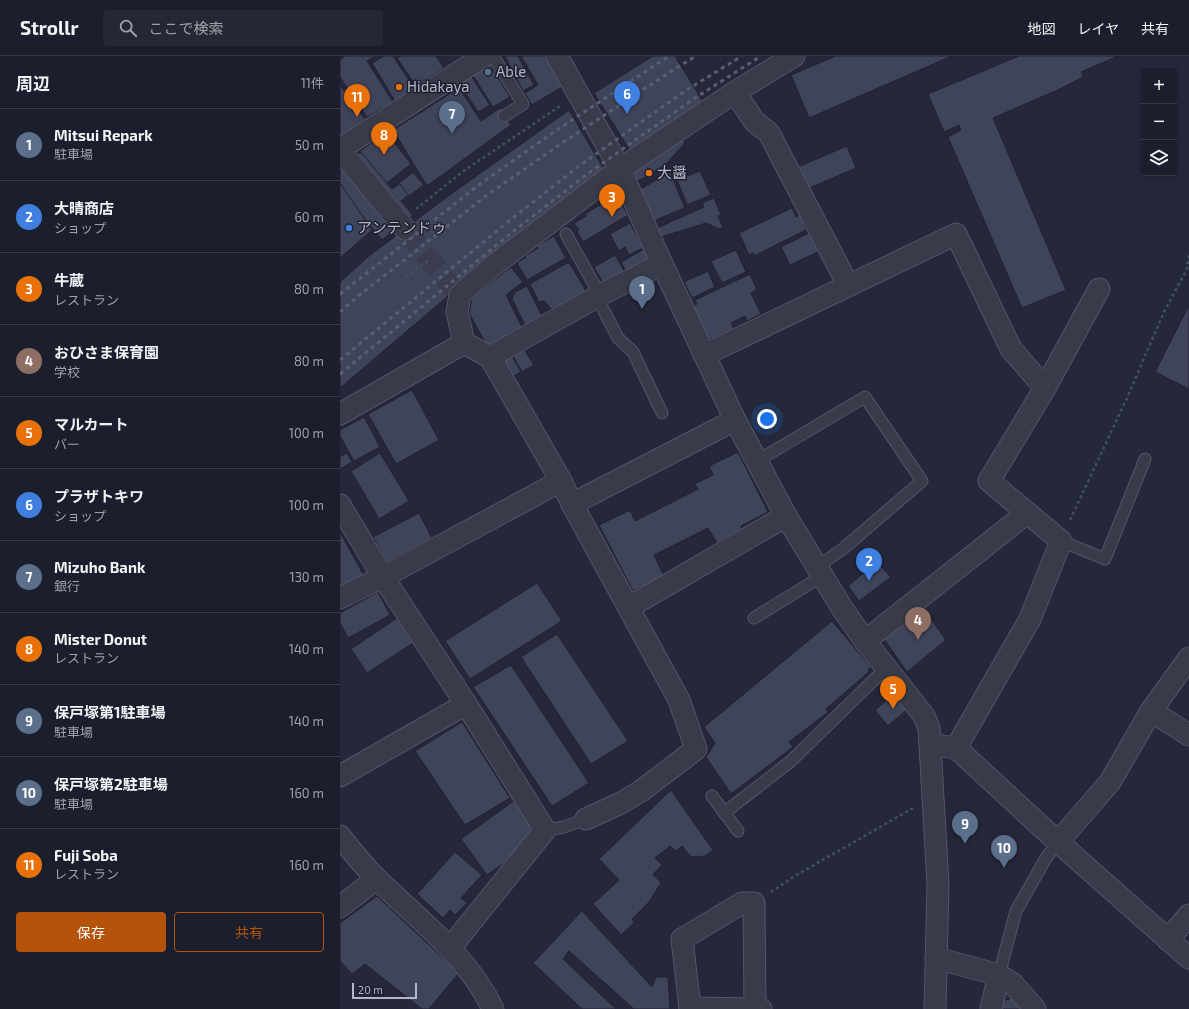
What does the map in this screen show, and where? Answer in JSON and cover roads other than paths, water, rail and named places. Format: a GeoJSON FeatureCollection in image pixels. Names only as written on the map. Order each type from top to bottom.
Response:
{"type":"FeatureCollection","features":[{"type":"Feature","properties":{"kind":"street"},"geometry":{"type":"LineString","coordinates":[[402,226],[340,150],[458,62],[484,56]]}},
{"type":"Feature","properties":{"kind":"street"},"geometry":{"type":"LineString","coordinates":[[558,56],[620,169],[662,264],[735,420],[786,516],[842,608],[865,641],[924,716],[929,728],[938,884],[935,1009]]}},
{"type":"Feature","properties":{"kind":"street"},"geometry":{"type":"LineString","coordinates":[[586,819],[621,803],[696,749],[679,700],[572,504],[561,481],[490,357],[464,343],[457,312],[460,295],[500,260],[620,169],[735,92],[794,56]]}},
{"type":"Feature","properties":{"kind":"street"},"geometry":{"type":"LineString","coordinates":[[735,92],[754,121],[769,133],[848,285]]}},
{"type":"Feature","properties":{"kind":"street"},"geometry":{"type":"LineString","coordinates":[[704,355],[956,234],[1011,349],[1045,388]]}},
{"type":"Feature","properties":{"kind":"street"},"geometry":{"type":"LineString","coordinates":[[490,357],[600,295],[662,264]]}},
{"type":"Feature","properties":{"kind":"street"},"geometry":{"type":"LineString","coordinates":[[956,748],[1030,619],[1061,540],[989,481],[1045,388],[1099,289]]}},
{"type":"Feature","properties":{"kind":"street"},"geometry":{"type":"LineString","coordinates":[[340,414],[464,343]]}},
{"type":"Feature","properties":{"kind":"street"},"geometry":{"type":"LineString","coordinates":[[572,504],[735,420]]}},
{"type":"Feature","properties":{"kind":"street"},"geometry":{"type":"LineString","coordinates":[[340,598],[383,577],[561,481]]}},
{"type":"Feature","properties":{"kind":"street"},"geometry":{"type":"LineString","coordinates":[[340,505],[383,577],[466,704],[545,830],[450,948]]}},
{"type":"Feature","properties":{"kind":"street"},"geometry":{"type":"LineString","coordinates":[[865,641],[1027,512]]}},
{"type":"Feature","properties":{"kind":"street"},"geometry":{"type":"LineString","coordinates":[[629,607],[786,516]]}},
{"type":"Feature","properties":{"kind":"street"},"geometry":{"type":"LineString","coordinates":[[1058,842],[1110,782],[1151,711],[1189,658]]}},
{"type":"Feature","properties":{"kind":"street"},"geometry":{"type":"LineString","coordinates":[[340,776],[466,704]]}},
{"type":"Feature","properties":{"kind":"street"},"geometry":{"type":"LineString","coordinates":[[1151,711],[1189,735]]}},
{"type":"Feature","properties":{"kind":"street"},"geometry":{"type":"LineString","coordinates":[[930,744],[956,748],[1058,842],[1189,958]]}},
{"type":"Feature","properties":{"kind":"street"},"geometry":{"type":"LineString","coordinates":[[340,836],[376,879],[450,948],[469,970],[493,1009]]}},
{"type":"Feature","properties":{"kind":"street"},"geometry":{"type":"LineString","coordinates":[[340,907],[376,879]]}},
{"type":"Feature","properties":{"kind":"street"},"geometry":{"type":"LineString","coordinates":[[755,1009],[754,904],[742,903],[682,938],[690,1008],[755,1009],[761,1009]]}},
{"type":"Feature","properties":{"kind":"street"},"geometry":{"type":"LineString","coordinates":[[1168,940],[1189,915]]}},
{"type":"Feature","properties":{"kind":"street"},"geometry":{"type":"LineString","coordinates":[[936,958],[999,975],[1013,984],[1035,1009]]}},
{"type":"Feature","properties":{"kind":"street"},"geometry":{"type":"LineString","coordinates":[[991,1009],[999,975]]}},
{"type":"Feature","properties":{"kind":"lane"},"geometry":{"type":"LineString","coordinates":[[493,56],[522,104],[504,116]]}},
{"type":"Feature","properties":{"kind":"lane"},"geometry":{"type":"LineString","coordinates":[[566,234],[600,295],[600,305],[618,338],[633,352],[662,413]]}},
{"type":"Feature","properties":{"kind":"lane"},"geometry":{"type":"LineString","coordinates":[[754,618],[820,571],[844,548],[922,482],[865,397],[757,461]]}},
{"type":"Feature","properties":{"kind":"lane"},"geometry":{"type":"LineString","coordinates":[[1061,540],[1105,559],[1145,459]]}},
{"type":"Feature","properties":{"kind":"lane"},"geometry":{"type":"LineString","coordinates":[[724,813],[791,761],[886,668]]}},
{"type":"Feature","properties":{"kind":"lane"},"geometry":{"type":"LineString","coordinates":[[712,796],[738,831]]}},
{"type":"Feature","properties":{"kind":"lane"},"geometry":{"type":"LineString","coordinates":[[545,830],[564,827],[586,819]]}},
{"type":"Feature","properties":{"kind":"lane"},"geometry":{"type":"LineString","coordinates":[[999,975],[1016,911],[1046,858],[1058,842]]}},
{"type":"Feature","properties":{"kind":"tunnel"},"geometry":{"type":"LineString","coordinates":[[405,229],[454,290]]}},
{"type":"Feature","properties":{"kind":"railway"},"geometry":{"type":"LineString","coordinates":[[340,294],[480,184],[554,132],[669,56]]}},
{"type":"Feature","properties":{"kind":"railway"},"geometry":{"type":"LineString","coordinates":[[340,312],[486,196],[562,143],[696,56]]}},
{"type":"Feature","properties":{"kind":"railway"},"geometry":{"type":"LineString","coordinates":[[340,360],[509,221],[579,166],[685,91],[742,56]]}},
{"type":"Feature","properties":{"kind":"railway"},"geometry":{"type":"LineString","coordinates":[[340,374],[515,230],[586,175],[692,100],[761,56]]}},
{"type":"Feature","properties":{"kind":"place","name":"Able"},"geometry":{"type":"Point","coordinates":[488,72]}},
{"type":"Feature","properties":{"kind":"place","name":"Hidakaya"},"geometry":{"type":"Point","coordinates":[399,87]}},
{"type":"Feature","properties":{"kind":"place","name":"プラザトキワ"},"geometry":{"type":"Point","coordinates":[627,114]}},
{"type":"Feature","properties":{"kind":"place","name":"Fuji Soba"},"geometry":{"type":"Point","coordinates":[357,117]}},
{"type":"Feature","properties":{"kind":"place","name":"Mizuho Bank"},"geometry":{"type":"Point","coordinates":[452,134]}},
{"type":"Feature","properties":{"kind":"place","name":"Mister Donut"},"geometry":{"type":"Point","coordinates":[384,155]}},
{"type":"Feature","properties":{"kind":"place","name":"大醤"},"geometry":{"type":"Point","coordinates":[649,173]}},
{"type":"Feature","properties":{"kind":"place","name":"牛蔵"},"geometry":{"type":"Point","coordinates":[612,217]}},
{"type":"Feature","properties":{"kind":"place","name":"アンテンドゥ"},"geometry":{"type":"Point","coordinates":[349,228]}},
{"type":"Feature","properties":{"kind":"place","name":"Mitsui Repark"},"geometry":{"type":"Point","coordinates":[642,309]}},
{"type":"Feature","properties":{"kind":"place","name":"大晴商店"},"geometry":{"type":"Point","coordinates":[869,581]}},
{"type":"Feature","properties":{"kind":"place","name":"おひさま保育園"},"geometry":{"type":"Point","coordinates":[918,640]}},
{"type":"Feature","properties":{"kind":"place","name":"マルカート"},"geometry":{"type":"Point","coordinates":[893,709]}},
{"type":"Feature","properties":{"kind":"place","name":"保戸塚第1駐車場"},"geometry":{"type":"Point","coordinates":[965,844]}},
{"type":"Feature","properties":{"kind":"place","name":"保戸塚第2駐車場"},"geometry":{"type":"Point","coordinates":[1004,868]}}]}
